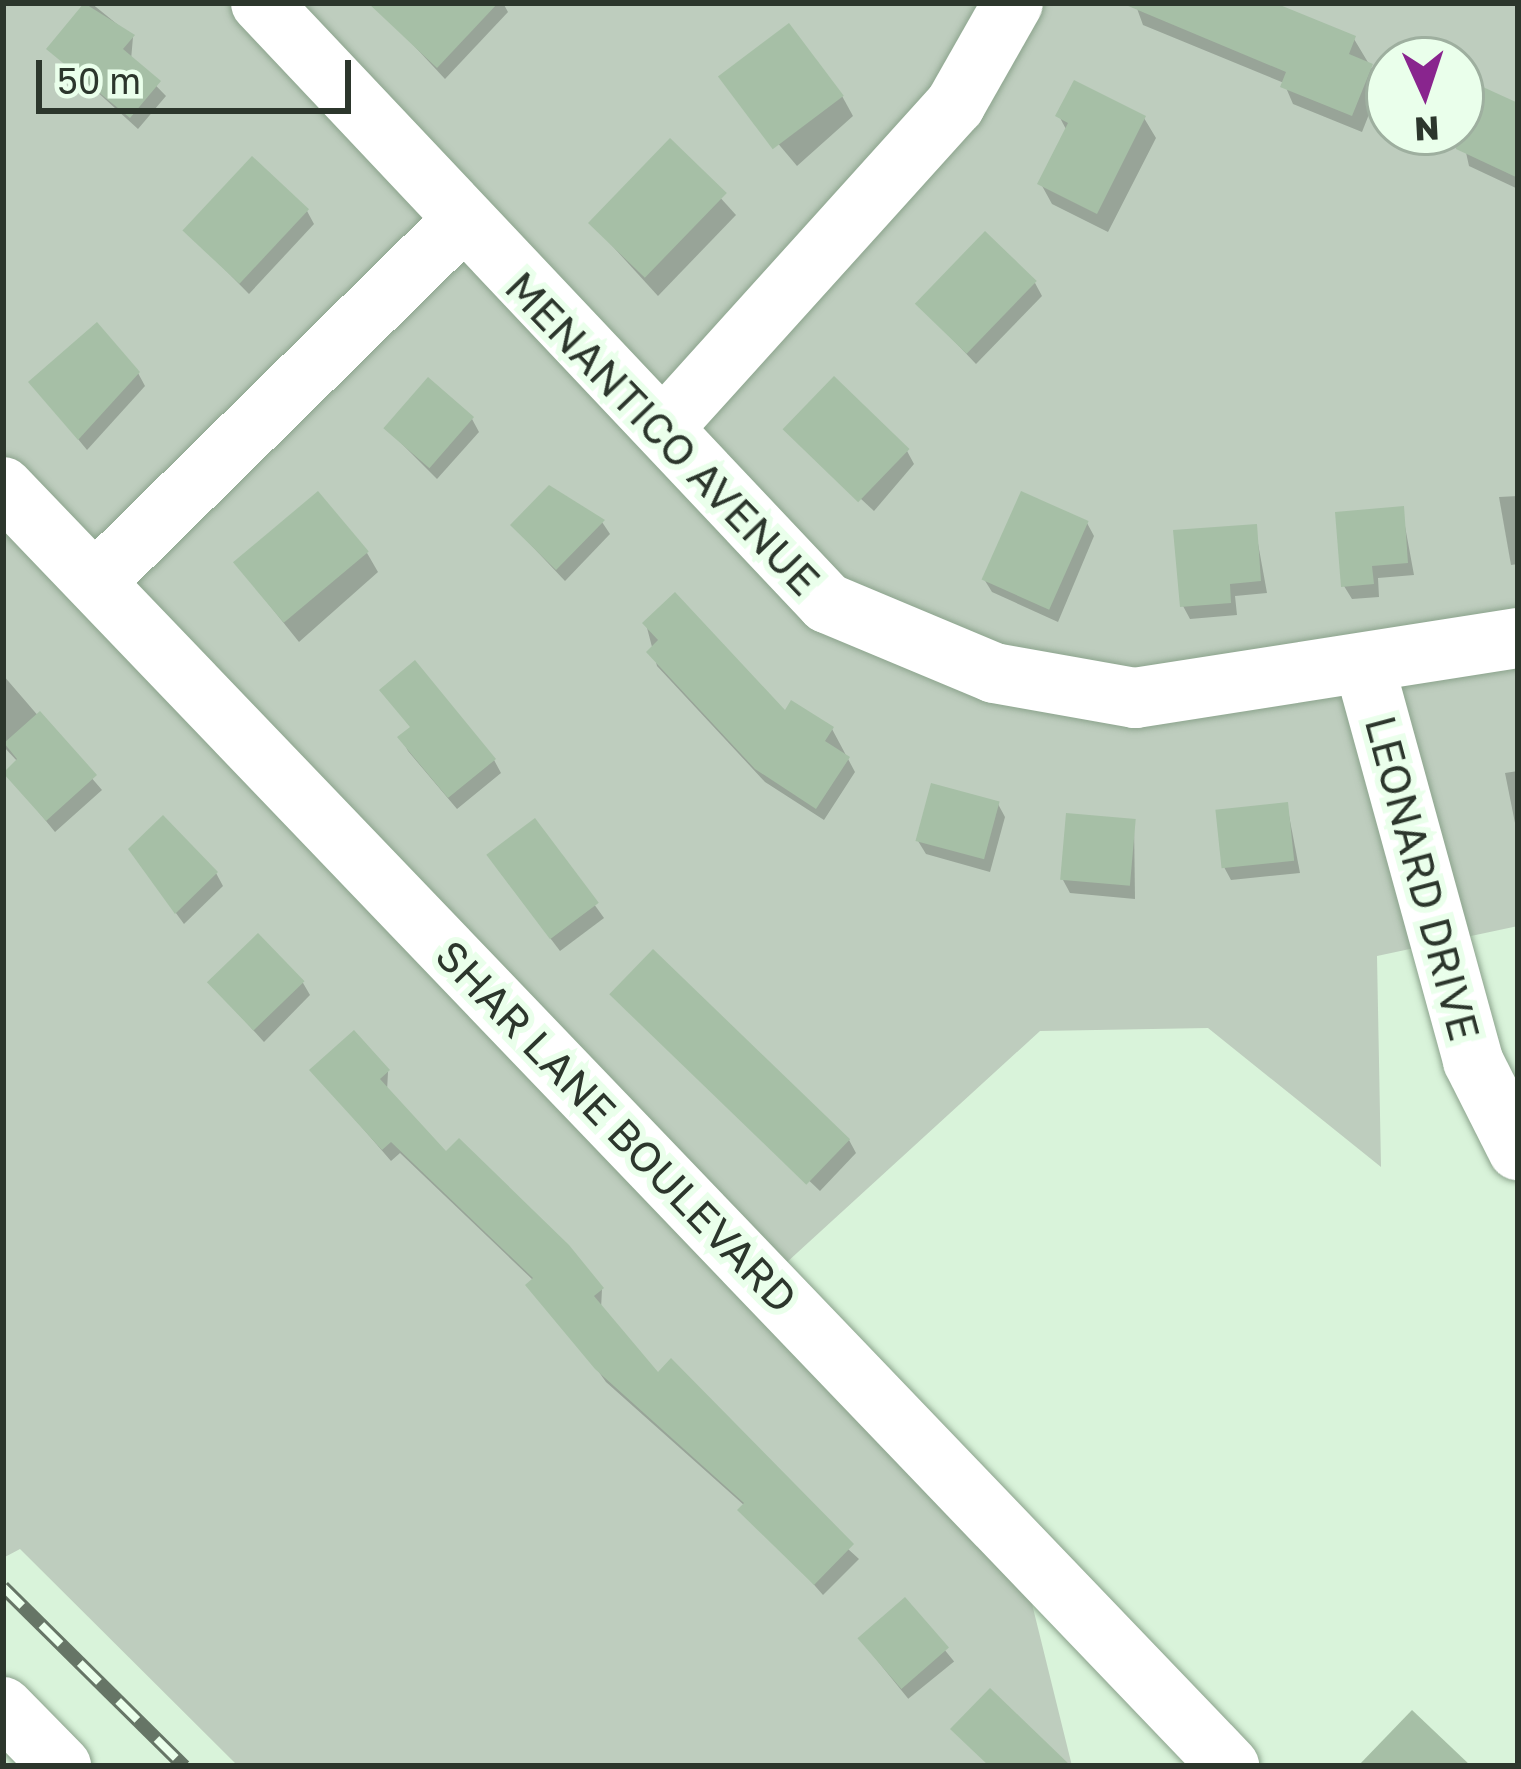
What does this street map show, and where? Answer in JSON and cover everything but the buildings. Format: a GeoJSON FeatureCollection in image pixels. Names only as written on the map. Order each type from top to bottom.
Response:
{"type":"FeatureCollection","features":[{"type":"Feature","properties":{"kind":"street","name":"MENANTICO AVENUE"},"geometry":{"type":"LineString","coordinates":[[261,3],[459,224],[665,426],[827,603],[994,673],[1135,698],[1365,668],[1518,638]]}},
{"type":"Feature","properties":{"kind":"street"},"geometry":{"type":"LineString","coordinates":[[665,426],[955,105],[1013,3]]}},
{"type":"Feature","properties":{"kind":"street"},"geometry":{"type":"LineString","coordinates":[[96,581],[459,224]]}},
{"type":"Feature","properties":{"kind":"street","name":"SHAR LANE BOULEVARD"},"geometry":{"type":"LineString","coordinates":[[3,487],[1229,1766]]}},
{"type":"Feature","properties":{"kind":"street","name":"LEONARD DRIVE"},"geometry":{"type":"LineString","coordinates":[[1365,668],[1473,1061],[1518,1150]]}},
{"type":"Feature","properties":{"kind":"street"},"geometry":{"type":"LineString","coordinates":[[3,1707],[61,1766]]}},
{"type":"Feature","properties":{"kind":"green space"},"geometry":{"type":"Polygon","coordinates":[[[3,3],[1518,3],[1518,926],[1377,956],[1381,1167],[1208,1028],[1040,1031],[786,1263],[1014,1531],[1072,1766],[238,1766],[20,1549],[3,1558],[3,3]]]}},
{"type":"Feature","properties":{"kind":"railway"},"geometry":{"type":"LineString","coordinates":[[3,1587],[184,1766]]}}]}
